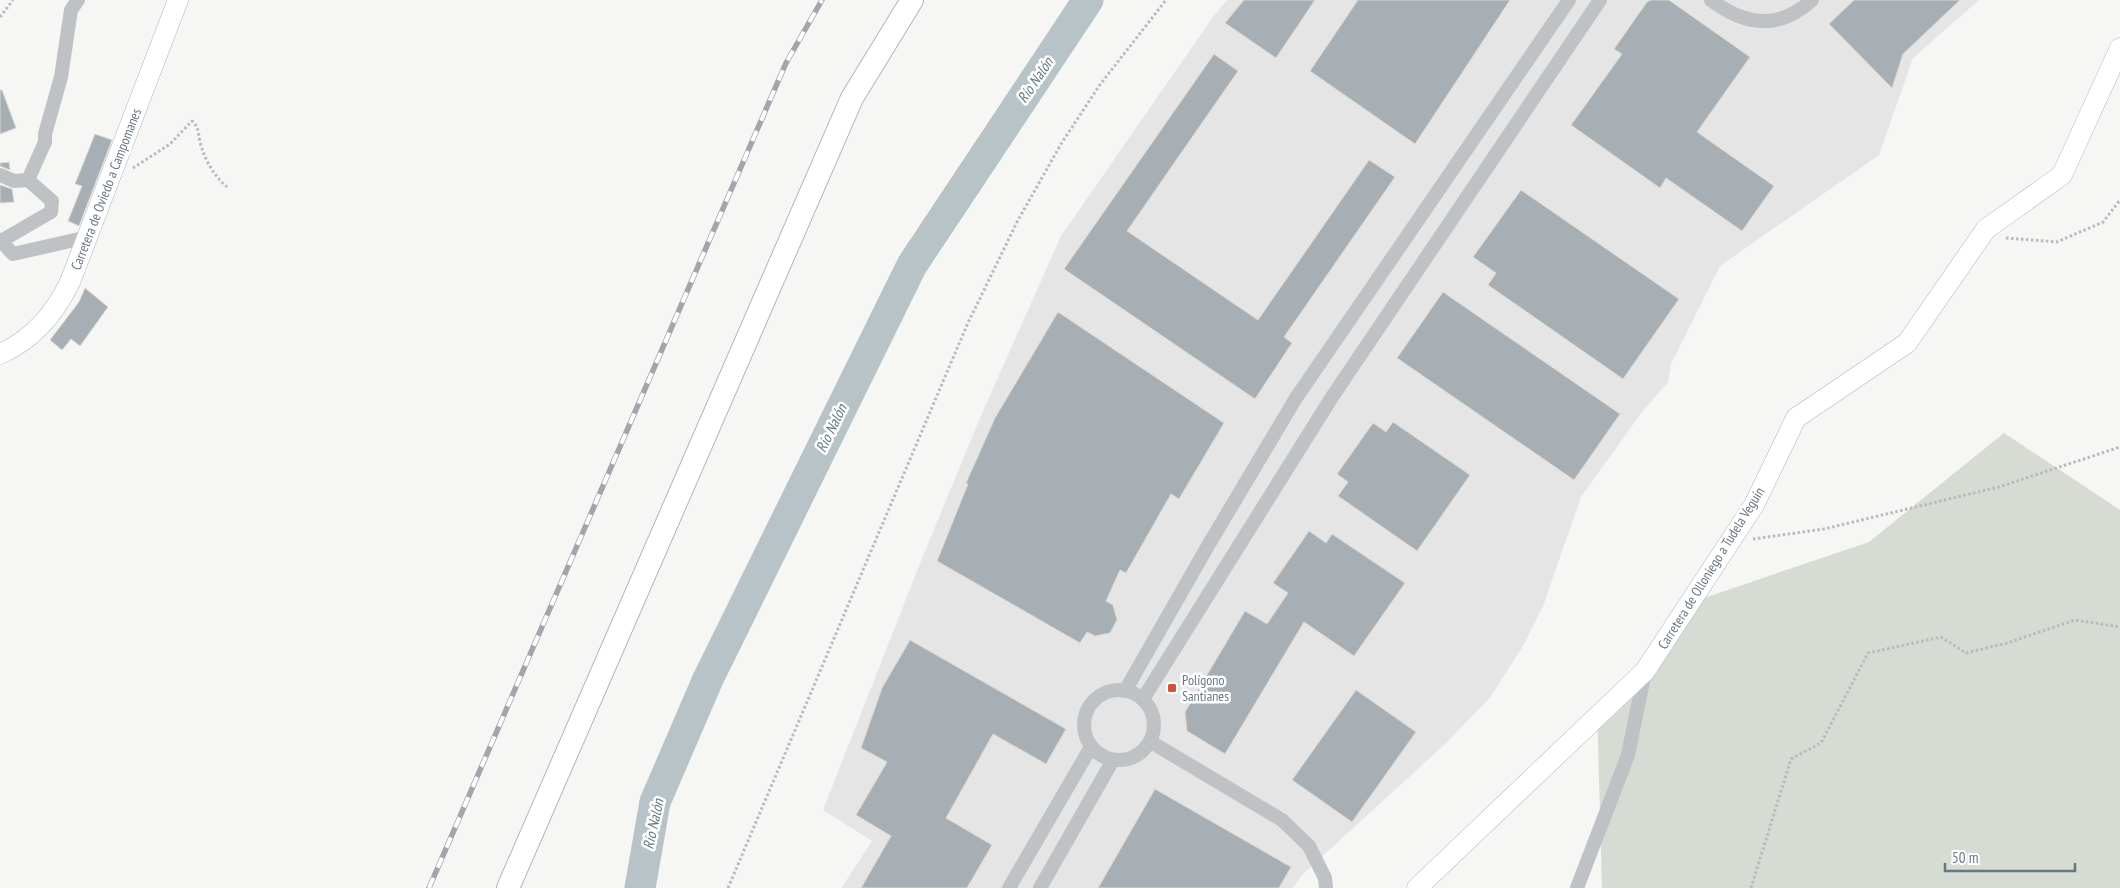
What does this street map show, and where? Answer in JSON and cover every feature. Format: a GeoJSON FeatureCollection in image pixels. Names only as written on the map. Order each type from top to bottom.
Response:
{"type":"FeatureCollection","features":[{"type":"Feature","properties":{"kind":"main road"},"geometry":{"type":"LineString","coordinates":[[508,888],[852,98],[912,0]]}},
{"type":"Feature","properties":{"kind":"street"},"geometry":{"type":"LineString","coordinates":[[28,180],[45,142],[45,134],[61,77],[71,10],[78,0]]}},
{"type":"Feature","properties":{"kind":"street","name":"Carretera de Oviedo a Campomanes"},"geometry":{"type":"LineString","coordinates":[[0,354],[9,350],[46,322],[60,303],[88,237],[178,0]]}},
{"type":"Feature","properties":{"kind":"street"},"geometry":{"type":"LineString","coordinates":[[1125,691],[1209,544],[1296,398],[1569,0]]}},
{"type":"Feature","properties":{"kind":"street"},"geometry":{"type":"LineString","coordinates":[[1143,699],[1332,397],[1600,0]]}},
{"type":"Feature","properties":{"kind":"street"},"geometry":{"type":"LineString","coordinates":[[1712,0],[1746,20],[1773,21],[1798,12],[1812,0]]}},
{"type":"Feature","properties":{"kind":"street","name":"Carretera de Olloniego a Tudela Veguín"},"geometry":{"type":"LineString","coordinates":[[1417,888],[1646,671],[1754,505],[1796,418],[1907,344],[1986,229],[2062,175],[2120,48]]}},
{"type":"Feature","properties":{"kind":"street"},"geometry":{"type":"LineString","coordinates":[[0,175],[14,181],[28,180],[52,201],[51,212],[3,247],[14,254],[88,237]]}},
{"type":"Feature","properties":{"kind":"street"},"geometry":{"type":"LineString","coordinates":[[1577,888],[1628,755],[1646,671]]}},
{"type":"Feature","properties":{"kind":"street"},"geometry":{"type":"LineString","coordinates":[[1121,689],[1143,699],[1151,709],[1155,721],[1155,730],[1151,742],[1143,752],[1133,758],[1113,760],[1095,752],[1084,730],[1086,711],[1093,700],[1108,691],[1121,689]]}},
{"type":"Feature","properties":{"kind":"street"},"geometry":{"type":"LineString","coordinates":[[1151,742],[1282,820],[1309,846],[1325,878],[1326,888]]}},
{"type":"Feature","properties":{"kind":"street"},"geometry":{"type":"LineString","coordinates":[[1009,888],[1091,747]]}},
{"type":"Feature","properties":{"kind":"street"},"geometry":{"type":"LineString","coordinates":[[1040,888],[1113,760]]}},
{"type":"Feature","properties":{"kind":"path"},"geometry":{"type":"LineString","coordinates":[[0,17],[13,0]]}},
{"type":"Feature","properties":{"kind":"path"},"geometry":{"type":"LineString","coordinates":[[728,888],[967,325],[1017,222],[1061,144],[1099,86],[1166,0]]}},
{"type":"Feature","properties":{"kind":"path"},"geometry":{"type":"LineString","coordinates":[[108,185],[170,144],[192,121],[197,126],[209,166],[216,177],[227,187]]}},
{"type":"Feature","properties":{"kind":"path"},"geometry":{"type":"LineString","coordinates":[[1980,236],[2057,242],[2103,222],[2120,200]]}},
{"type":"Feature","properties":{"kind":"path"},"geometry":{"type":"LineString","coordinates":[[1729,543],[1824,529],[2000,487],[2120,447]]}},
{"type":"Feature","properties":{"kind":"path"},"geometry":{"type":"LineString","coordinates":[[1752,888],[1791,759],[1821,743],[1868,653],[1941,637],[1966,653],[2007,643],[2075,620],[2120,627]]}},
{"type":"Feature","properties":{"kind":"shaded area"},"geometry":{"type":"Polygon","coordinates":[[[1227,0],[1979,0],[1913,58],[1879,155],[1720,266],[1671,364],[1668,382],[1642,412],[1581,497],[1543,606],[1523,646],[1489,699],[1445,744],[1303,874],[1293,888],[843,888],[872,841],[823,810],[921,561],[983,411],[1061,236],[1213,17],[1227,0]]]}},
{"type":"Feature","properties":{"kind":"shaded area"},"geometry":{"type":"Polygon","coordinates":[[[2004,433],[2120,510],[2120,888],[1602,888],[1597,707],[1698,600],[1869,542],[2004,433]]]}},
{"type":"Feature","properties":{"kind":"building"},"geometry":{"type":"Polygon","coordinates":[[[1244,0],[1315,0],[1276,58],[1225,23],[1244,0]]]}},
{"type":"Feature","properties":{"kind":"building"},"geometry":{"type":"Polygon","coordinates":[[[1358,0],[1510,0],[1415,144],[1310,71],[1358,0]]]}},
{"type":"Feature","properties":{"kind":"building"},"geometry":{"type":"Polygon","coordinates":[[[1651,0],[1669,0],[1750,57],[1697,132],[1774,186],[1742,231],[1666,178],[1660,188],[1571,125],[1622,54],[1614,49],[1647,2],[1651,0]]]}},
{"type":"Feature","properties":{"kind":"building"},"geometry":{"type":"Polygon","coordinates":[[[1854,0],[1960,0],[1903,54],[1892,88],[1829,24],[1854,0]]]}},
{"type":"Feature","properties":{"kind":"building"},"geometry":{"type":"Polygon","coordinates":[[[1214,54],[1238,71],[1127,231],[1258,320],[1369,160],[1395,177],[1284,337],[1292,343],[1255,399],[1064,269],[1214,54]]]}},
{"type":"Feature","properties":{"kind":"building"},"geometry":{"type":"Polygon","coordinates":[[[0,90],[2,90],[16,128],[0,134],[0,90]]]}},
{"type":"Feature","properties":{"kind":"building"},"geometry":{"type":"Polygon","coordinates":[[[95,134],[112,140],[79,226],[68,221],[82,186],[75,184],[95,134]]]}},
{"type":"Feature","properties":{"kind":"building"},"geometry":{"type":"Polygon","coordinates":[[[9,162],[10,170],[0,166],[0,163],[9,162]]]}},
{"type":"Feature","properties":{"kind":"building"},"geometry":{"type":"Polygon","coordinates":[[[0,185],[12,189],[14,202],[0,203],[0,185]]]}},
{"type":"Feature","properties":{"kind":"building"},"geometry":{"type":"Polygon","coordinates":[[[1521,190],[1679,299],[1623,379],[1488,285],[1496,273],[1473,257],[1521,190]]]}},
{"type":"Feature","properties":{"kind":"building"},"geometry":{"type":"Polygon","coordinates":[[[85,288],[108,307],[80,346],[71,339],[62,350],[50,340],[79,302],[85,288]]]}},
{"type":"Feature","properties":{"kind":"building"},"geometry":{"type":"Polygon","coordinates":[[[1443,292],[1620,414],[1574,480],[1397,358],[1443,292]]]}},
{"type":"Feature","properties":{"kind":"building"},"geometry":{"type":"Polygon","coordinates":[[[1058,312],[1224,423],[1179,499],[1171,494],[1126,573],[1120,570],[1106,601],[1113,605],[1117,620],[1110,633],[1095,636],[1087,632],[1080,643],[937,561],[968,484],[966,483],[995,418],[1058,312]]]}},
{"type":"Feature","properties":{"kind":"building"},"geometry":{"type":"Polygon","coordinates":[[[1393,422],[1470,475],[1417,551],[1338,496],[1348,482],[1337,474],[1373,423],[1386,432],[1393,422]]]}},
{"type":"Feature","properties":{"kind":"building"},"geometry":{"type":"Polygon","coordinates":[[[1309,531],[1326,543],[1332,534],[1405,583],[1354,656],[1304,622],[1225,754],[1187,731],[1185,712],[1245,611],[1267,624],[1288,593],[1273,583],[1309,531]]]}},
{"type":"Feature","properties":{"kind":"building"},"geometry":{"type":"Polygon","coordinates":[[[910,640],[1066,729],[1046,764],[993,734],[946,818],[992,845],[967,888],[861,888],[891,836],[856,815],[887,762],[861,748],[882,688],[910,640]]]}},
{"type":"Feature","properties":{"kind":"building"},"geometry":{"type":"Polygon","coordinates":[[[1356,690],[1416,732],[1352,822],[1292,780],[1356,690]]]}},
{"type":"Feature","properties":{"kind":"building"},"geometry":{"type":"Polygon","coordinates":[[[1155,789],[1291,867],[1279,888],[1098,888],[1155,789]]]}},
{"type":"Feature","properties":{"kind":"waterway","name":"Río Nalón"},"geometry":{"type":"LineString","coordinates":[[640,888],[655,802],[708,679],[912,265],[1088,0]]}},
{"type":"Feature","properties":{"kind":"railway"},"geometry":{"type":"LineString","coordinates":[[429,888],[786,63],[822,0]]}},
{"type":"Feature","properties":{"kind":"place","name":"Polígono Santianes"},"geometry":{"type":"Point","coordinates":[1172,688]}}]}
